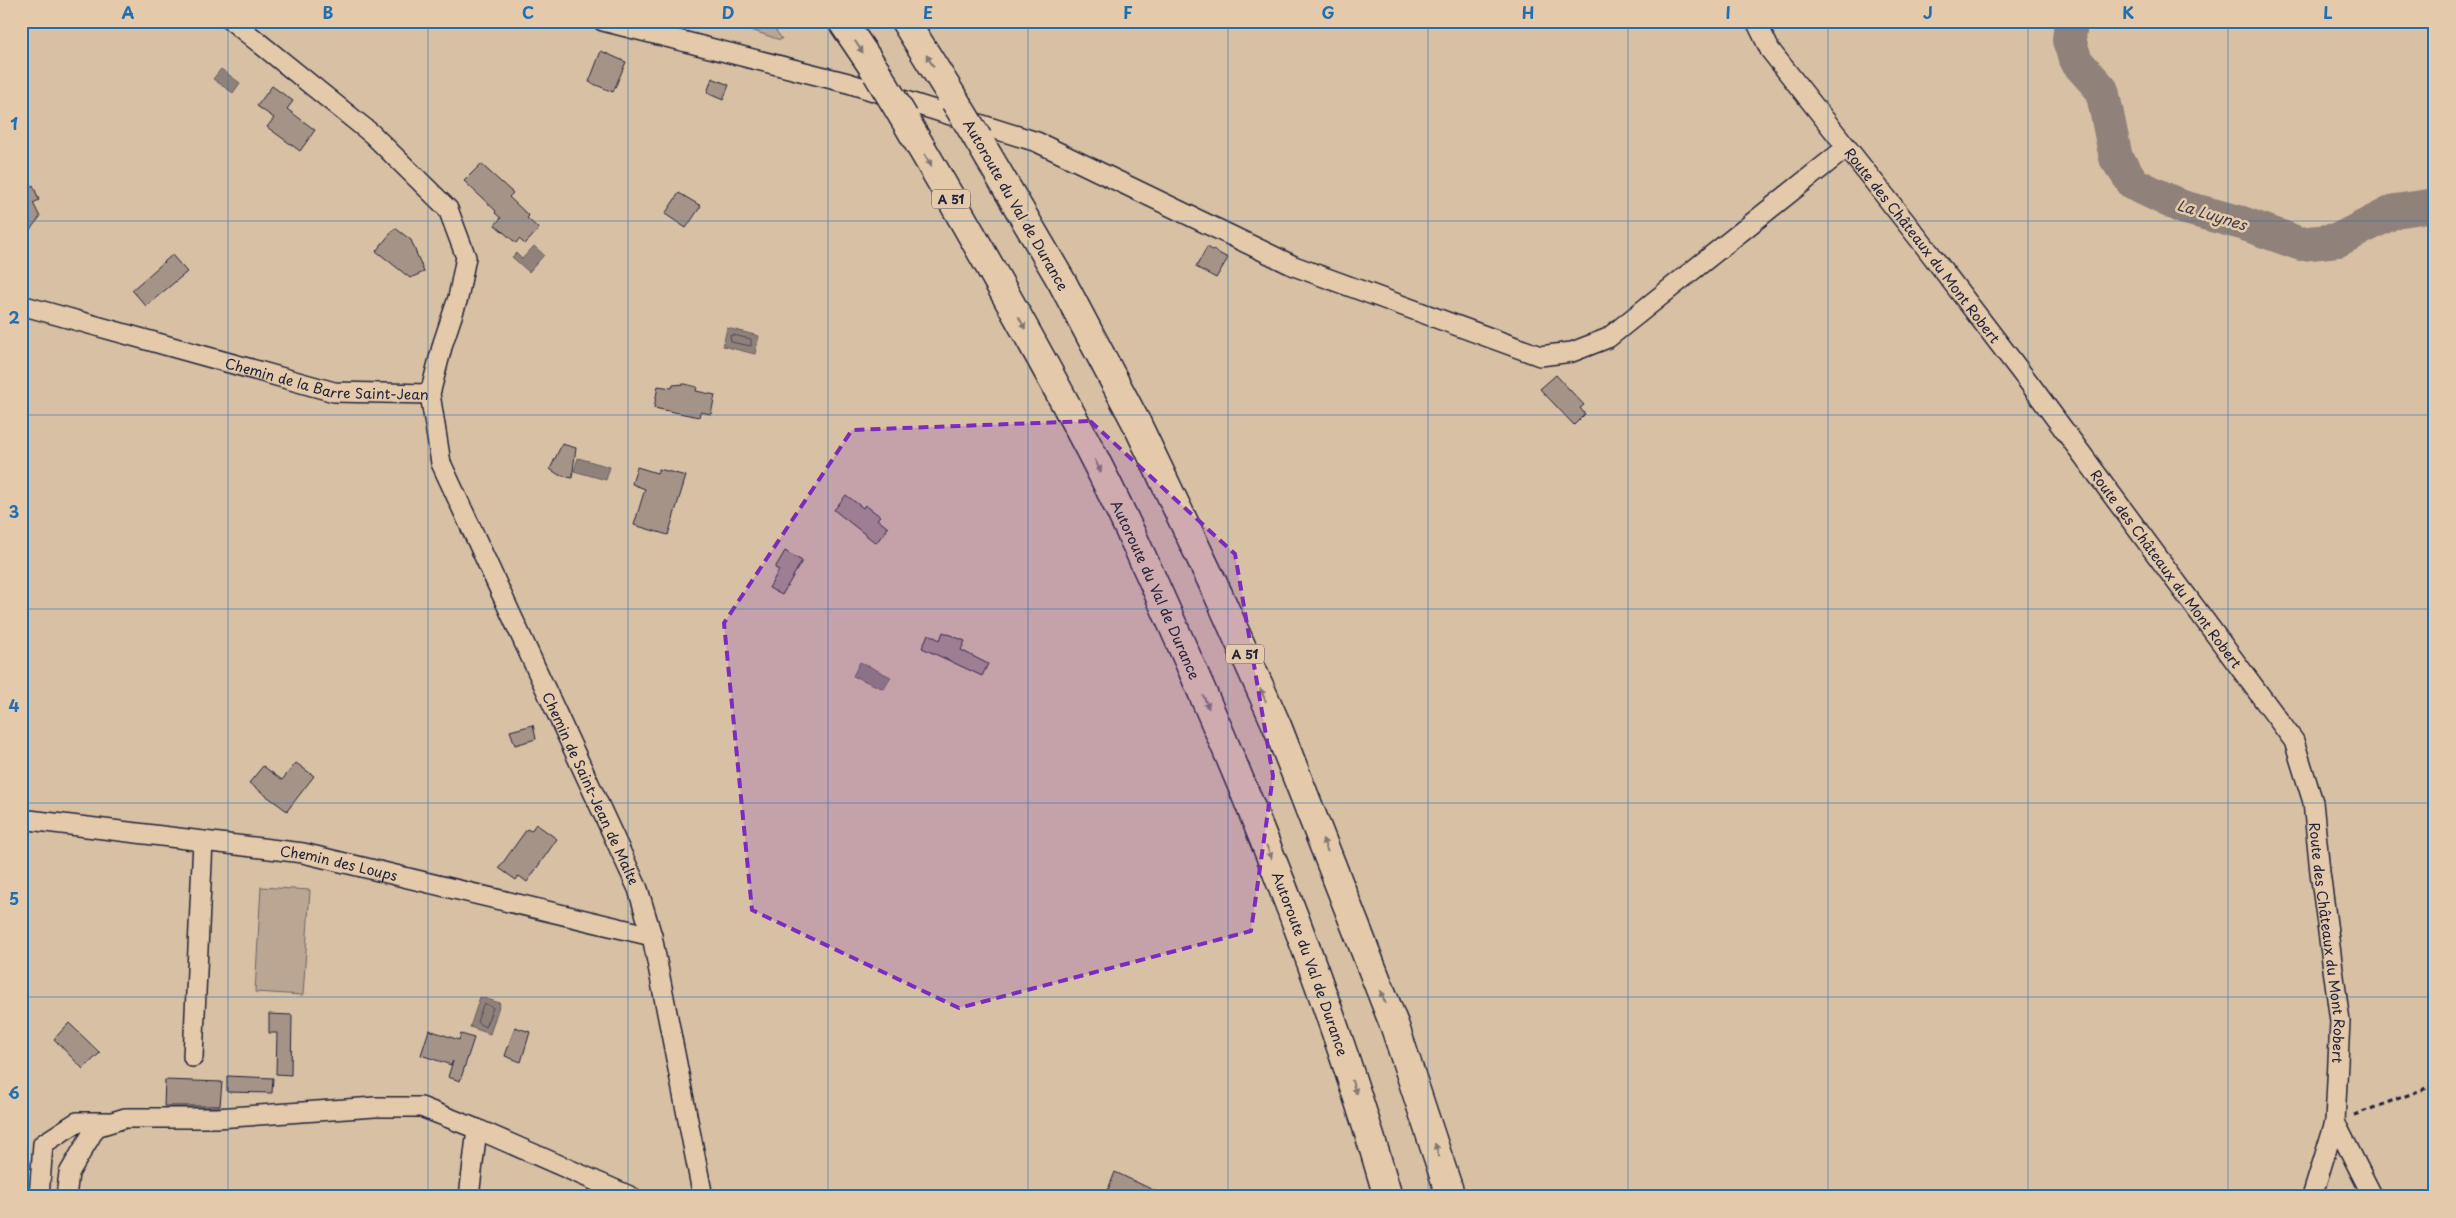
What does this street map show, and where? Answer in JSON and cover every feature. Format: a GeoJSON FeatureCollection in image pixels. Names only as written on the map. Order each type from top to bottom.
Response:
{"type":"FeatureCollection","features":[{"type":"Feature","properties":{"kind":"highway","name":"Autoroute du Val de Durance"},"geometry":{"type":"LineString","coordinates":[[842,21],[877,73],[999,280],[1092,453],[1159,593],[1255,816],[1293,913],[1327,1008],[1384,1188]]}},
{"type":"Feature","properties":{"kind":"highway","name":"Autoroute du Val de Durance"},"geometry":{"type":"LineString","coordinates":[[905,21],[978,139],[1062,282],[1137,424],[1181,514],[1273,717],[1395,1027],[1451,1197]]}},
{"type":"Feature","properties":{"kind":"street","name":"Chemin de la Barre Saint-Jean"},"geometry":{"type":"LineString","coordinates":[[21,305],[334,392],[430,394],[458,298],[466,257],[448,209],[372,134],[232,21]]}},
{"type":"Feature","properties":{"kind":"street"},"geometry":{"type":"LineString","coordinates":[[603,21],[848,83],[1037,142],[1294,266],[1540,356],[1572,352],[1608,338],[1846,148]]}},
{"type":"Feature","properties":{"kind":"street","name":"Route des Châteaux du Mont Robert"},"geometry":{"type":"LineString","coordinates":[[1756,21],[1770,50],[1923,244],[2030,384],[2294,741],[2313,802],[2340,1021],[2335,1122],[2373,1197]]}},
{"type":"Feature","properties":{"kind":"street","name":"Chemin de Saint-Jean de Malte"},"geometry":{"type":"LineString","coordinates":[[430,394],[441,463],[638,889],[652,936],[701,1195]]}},
{"type":"Feature","properties":{"kind":"street","name":"Chemin des Loups"},"geometry":{"type":"LineString","coordinates":[[21,819],[302,853],[652,936]]}},
{"type":"Feature","properties":{"kind":"street"},"geometry":{"type":"LineString","coordinates":[[193,1057],[203,841]]}},
{"type":"Feature","properties":{"kind":"street"},"geometry":{"type":"LineString","coordinates":[[66,1197],[69,1173],[96,1127],[125,1118],[217,1118],[375,1107],[421,1107],[477,1129],[632,1197]]}},
{"type":"Feature","properties":{"kind":"street"},"geometry":{"type":"LineString","coordinates":[[39,1197],[43,1144],[77,1122],[113,1122]]}},
{"type":"Feature","properties":{"kind":"street"},"geometry":{"type":"LineString","coordinates":[[2312,1197],[2335,1122]]}},
{"type":"Feature","properties":{"kind":"street"},"geometry":{"type":"LineString","coordinates":[[469,1197],[477,1129]]}},
{"type":"Feature","properties":{"kind":"path"},"geometry":{"type":"LineString","coordinates":[[2335,1122],[2435,1085]]}},
{"type":"Feature","properties":{"kind":"highlighted area"},"geometry":{"type":"Polygon","coordinates":[[[1090,421],[1235,554],[1273,776],[1251,931],[959,1008],[752,910],[724,623],[852,430],[1090,421]]]}},
{"type":"Feature","properties":{"kind":"shaded area"},"geometry":{"type":"Polygon","coordinates":[[[725,21],[769,21],[782,39],[780,40],[725,21]]]}},
{"type":"Feature","properties":{"kind":"shaded area"},"geometry":{"type":"Polygon","coordinates":[[[261,887],[310,890],[303,995],[255,992],[261,887]]]}},
{"type":"Feature","properties":{"kind":"water"},"geometry":{"type":"Polygon","coordinates":[[[221,69],[240,83],[233,93],[213,79],[221,69]]]}},
{"type":"Feature","properties":{"kind":"water"},"geometry":{"type":"Polygon","coordinates":[[[534,246],[544,255],[529,272],[512,257],[516,253],[522,259],[534,246]]]}},
{"type":"Feature","properties":{"kind":"water"},"geometry":{"type":"Polygon","coordinates":[[[727,328],[759,336],[755,354],[723,346],[727,328]]]}},
{"type":"Feature","properties":{"kind":"water"},"geometry":{"type":"Polygon","coordinates":[[[578,458],[610,467],[606,480],[574,471],[578,458]]]}},
{"type":"Feature","properties":{"kind":"water"},"geometry":{"type":"Polygon","coordinates":[[[860,662],[891,677],[884,689],[853,676],[860,662]]]}},
{"type":"Feature","properties":{"kind":"water"},"geometry":{"type":"Polygon","coordinates":[[[480,997],[500,1003],[490,1034],[470,1027],[480,997]]]}},
{"type":"Feature","properties":{"kind":"building"},"geometry":{"type":"Polygon","coordinates":[[[601,51],[626,62],[613,92],[589,82],[601,51]]]}},
{"type":"Feature","properties":{"kind":"building"},"geometry":{"type":"Polygon","coordinates":[[[712,78],[729,85],[723,100],[707,93],[712,78]]]}},
{"type":"Feature","properties":{"kind":"building"},"geometry":{"type":"Polygon","coordinates":[[[272,86],[293,101],[287,109],[315,130],[300,151],[267,127],[274,118],[257,106],[272,86]]]}},
{"type":"Feature","properties":{"kind":"building"},"geometry":{"type":"Polygon","coordinates":[[[481,164],[513,193],[509,197],[529,216],[527,218],[539,229],[525,244],[519,239],[516,243],[495,225],[501,218],[464,181],[481,164]]]}},
{"type":"Feature","properties":{"kind":"building"},"geometry":{"type":"Polygon","coordinates":[[[21,177],[27,189],[33,185],[39,200],[33,203],[40,217],[21,241],[21,177]]]}},
{"type":"Feature","properties":{"kind":"building"},"geometry":{"type":"Polygon","coordinates":[[[679,193],[701,206],[686,228],[665,214],[679,193]]]}},
{"type":"Feature","properties":{"kind":"building"},"geometry":{"type":"Polygon","coordinates":[[[395,228],[411,240],[424,272],[410,278],[376,251],[395,228]]]}},
{"type":"Feature","properties":{"kind":"building"},"geometry":{"type":"Polygon","coordinates":[[[1207,247],[1228,258],[1216,278],[1196,267],[1207,247]]]}},
{"type":"Feature","properties":{"kind":"building"},"geometry":{"type":"Polygon","coordinates":[[[172,255],[187,272],[146,306],[132,290],[172,255]]]}},
{"type":"Feature","properties":{"kind":"building"},"geometry":{"type":"Polygon","coordinates":[[[1556,375],[1584,405],[1580,408],[1585,414],[1574,425],[1540,389],[1556,375]]]}},
{"type":"Feature","properties":{"kind":"building"},"geometry":{"type":"Polygon","coordinates":[[[685,384],[697,387],[696,391],[715,395],[711,414],[700,412],[699,417],[654,408],[658,386],[672,388],[673,385],[685,384]]]}},
{"type":"Feature","properties":{"kind":"building"},"geometry":{"type":"Polygon","coordinates":[[[562,444],[576,448],[572,478],[559,475],[550,469],[562,444]]]}},
{"type":"Feature","properties":{"kind":"building"},"geometry":{"type":"Polygon","coordinates":[[[637,467],[657,473],[659,469],[686,476],[668,535],[634,525],[645,489],[632,484],[637,467]]]}},
{"type":"Feature","properties":{"kind":"building"},"geometry":{"type":"Polygon","coordinates":[[[846,495],[863,508],[865,505],[880,516],[877,519],[888,528],[876,543],[834,510],[846,495]]]}},
{"type":"Feature","properties":{"kind":"building"},"geometry":{"type":"Polygon","coordinates":[[[785,551],[802,561],[782,595],[769,588],[779,570],[775,568],[785,551]]]}},
{"type":"Feature","properties":{"kind":"building"},"geometry":{"type":"Polygon","coordinates":[[[943,632],[965,641],[961,650],[988,664],[982,676],[922,648],[928,634],[940,640],[943,632]]]}},
{"type":"Feature","properties":{"kind":"building"},"geometry":{"type":"Polygon","coordinates":[[[533,725],[536,739],[515,745],[510,731],[533,725]]]}},
{"type":"Feature","properties":{"kind":"building"},"geometry":{"type":"Polygon","coordinates":[[[296,763],[314,776],[287,811],[249,783],[263,766],[282,780],[296,763]]]}},
{"type":"Feature","properties":{"kind":"building"},"geometry":{"type":"Polygon","coordinates":[[[536,824],[557,839],[527,882],[519,876],[516,880],[499,868],[527,829],[531,831],[536,824]]]}},
{"type":"Feature","properties":{"kind":"building"},"geometry":{"type":"Polygon","coordinates":[[[269,1014],[292,1015],[291,1075],[276,1074],[277,1033],[269,1033],[269,1014]]]}},
{"type":"Feature","properties":{"kind":"building"},"geometry":{"type":"Polygon","coordinates":[[[69,1023],[100,1053],[83,1069],[54,1039],[69,1023]]]}},
{"type":"Feature","properties":{"kind":"building"},"geometry":{"type":"Polygon","coordinates":[[[515,1027],[530,1032],[521,1062],[505,1056],[515,1027]]]}},
{"type":"Feature","properties":{"kind":"building"},"geometry":{"type":"Polygon","coordinates":[[[429,1030],[459,1040],[461,1034],[474,1038],[460,1081],[448,1077],[453,1061],[451,1065],[421,1055],[429,1030]]]}},
{"type":"Feature","properties":{"kind":"building"},"geometry":{"type":"Polygon","coordinates":[[[227,1076],[273,1078],[272,1093],[227,1092],[227,1076]]]}},
{"type":"Feature","properties":{"kind":"building"},"geometry":{"type":"Polygon","coordinates":[[[165,1080],[222,1082],[220,1106],[164,1106],[165,1080]]]}},
{"type":"Feature","properties":{"kind":"building"},"geometry":{"type":"Polygon","coordinates":[[[1115,1172],[1168,1197],[1105,1197],[1115,1172]]]}},
{"type":"Feature","properties":{"kind":"waterway","name":"La Luynes"},"geometry":{"type":"LineString","coordinates":[[2071,21],[2069,40],[2076,61],[2102,90],[2116,158],[2134,184],[2182,207],[2242,223],[2301,244],[2338,240],[2395,211],[2435,205]]}}]}
